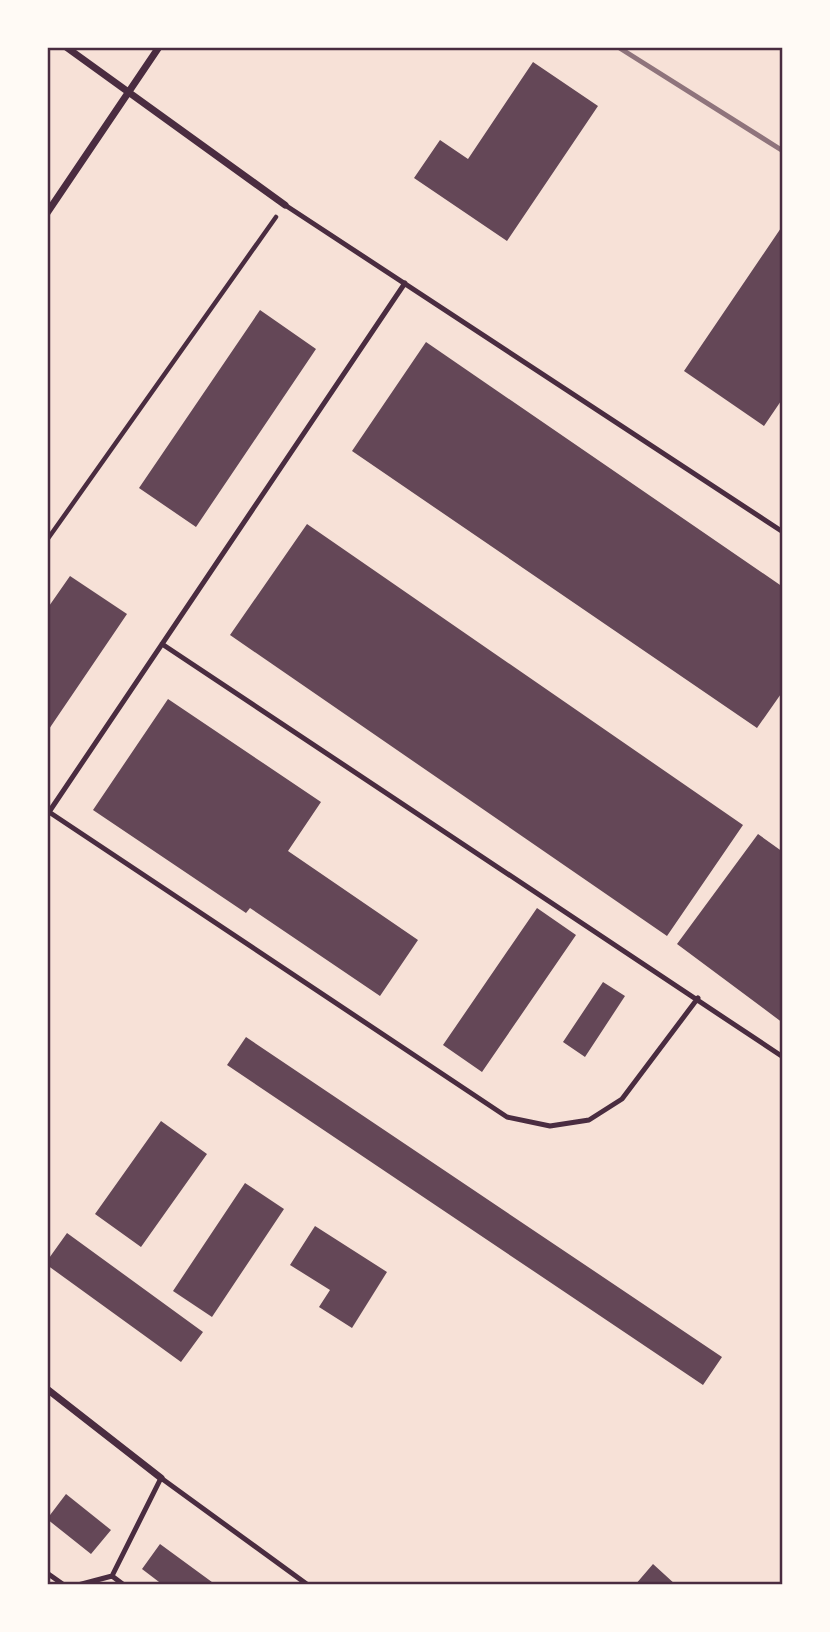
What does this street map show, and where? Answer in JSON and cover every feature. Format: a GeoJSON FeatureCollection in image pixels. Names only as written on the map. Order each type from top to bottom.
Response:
{"type":"FeatureCollection","features":[{"type":"Feature","properties":{"kind":"street"},"geometry":{"type":"LineString","coordinates":[[66,47],[285,205]]}},
{"type":"Feature","properties":{"kind":"street"},"geometry":{"type":"LineString","coordinates":[[47,213],[159,47]]}},
{"type":"Feature","properties":{"kind":"street"},"geometry":{"type":"LineString","coordinates":[[47,1389],[161,1478]]}},
{"type":"Feature","properties":{"kind":"lane"},"geometry":{"type":"LineString","coordinates":[[285,205],[783,532]]}},
{"type":"Feature","properties":{"kind":"lane"},"geometry":{"type":"LineString","coordinates":[[405,284],[50,812],[508,1117],[550,1126],[589,1120],[622,1099],[698,998]]}},
{"type":"Feature","properties":{"kind":"lane"},"geometry":{"type":"LineString","coordinates":[[162,644],[783,1057]]}},
{"type":"Feature","properties":{"kind":"lane"},"geometry":{"type":"LineString","coordinates":[[78,1585],[112,1576],[161,1478],[308,1585]]}},
{"type":"Feature","properties":{"kind":"lane"},"geometry":{"type":"LineString","coordinates":[[47,1573],[64,1585]]}},
{"type":"Feature","properties":{"kind":"lane"},"geometry":{"type":"LineString","coordinates":[[112,1576],[124,1585]]}},
{"type":"Feature","properties":{"kind":"path"},"geometry":{"type":"LineString","coordinates":[[47,540],[285,205]]}},
{"type":"Feature","properties":{"kind":"building"},"geometry":{"type":"Polygon","coordinates":[[[533,62],[598,106],[507,241],[414,178],[440,140],[468,159],[533,62]]]}},
{"type":"Feature","properties":{"kind":"building"},"geometry":{"type":"Polygon","coordinates":[[[783,225],[783,398],[764,426],[684,371],[783,225]]]}},
{"type":"Feature","properties":{"kind":"building"},"geometry":{"type":"Polygon","coordinates":[[[260,310],[316,349],[196,527],[139,488],[260,310]]]}},
{"type":"Feature","properties":{"kind":"building"},"geometry":{"type":"Polygon","coordinates":[[[426,342],[783,587],[783,691],[757,728],[352,451],[426,342]]]}},
{"type":"Feature","properties":{"kind":"building"},"geometry":{"type":"Polygon","coordinates":[[[307,524],[743,825],[667,936],[230,635],[307,524]]]}},
{"type":"Feature","properties":{"kind":"building"},"geometry":{"type":"Polygon","coordinates":[[[70,576],[127,614],[47,732],[47,609],[70,576]]]}},
{"type":"Feature","properties":{"kind":"building"},"geometry":{"type":"Polygon","coordinates":[[[168,699],[321,802],[288,851],[418,940],[380,996],[250,908],[246,913],[93,810],[168,699]]]}},
{"type":"Feature","properties":{"kind":"building"},"geometry":{"type":"Polygon","coordinates":[[[758,834],[783,852],[783,1023],[677,944],[758,834]]]}},
{"type":"Feature","properties":{"kind":"building"},"geometry":{"type":"Polygon","coordinates":[[[537,908],[576,935],[482,1072],[443,1045],[537,908]]]}},
{"type":"Feature","properties":{"kind":"building"},"geometry":{"type":"Polygon","coordinates":[[[603,982],[625,996],[585,1057],[563,1042],[603,982]]]}},
{"type":"Feature","properties":{"kind":"building"},"geometry":{"type":"Polygon","coordinates":[[[246,1037],[722,1357],[703,1385],[227,1065],[246,1037]]]}},
{"type":"Feature","properties":{"kind":"building"},"geometry":{"type":"Polygon","coordinates":[[[161,1121],[207,1154],[141,1247],[95,1214],[161,1121]]]}},
{"type":"Feature","properties":{"kind":"building"},"geometry":{"type":"Polygon","coordinates":[[[245,1183],[284,1209],[212,1317],[173,1291],[245,1183]]]}},
{"type":"Feature","properties":{"kind":"building"},"geometry":{"type":"Polygon","coordinates":[[[315,1226],[387,1272],[352,1328],[319,1307],[330,1290],[290,1265],[315,1226]]]}},
{"type":"Feature","properties":{"kind":"building"},"geometry":{"type":"Polygon","coordinates":[[[67,1233],[203,1332],[181,1362],[47,1265],[47,1261],[67,1233]]]}},
{"type":"Feature","properties":{"kind":"building"},"geometry":{"type":"Polygon","coordinates":[[[66,1494],[111,1530],[91,1554],[47,1519],[66,1494]]]}},
{"type":"Feature","properties":{"kind":"building"},"geometry":{"type":"Polygon","coordinates":[[[160,1544],[216,1585],[163,1585],[142,1569],[160,1544]]]}},
{"type":"Feature","properties":{"kind":"building"},"geometry":{"type":"Polygon","coordinates":[[[653,1564],[676,1585],[635,1585],[653,1564]]]}},
{"type":"Feature","properties":{"kind":"railway"},"geometry":{"type":"LineString","coordinates":[[618,47],[783,151]]}}]}
